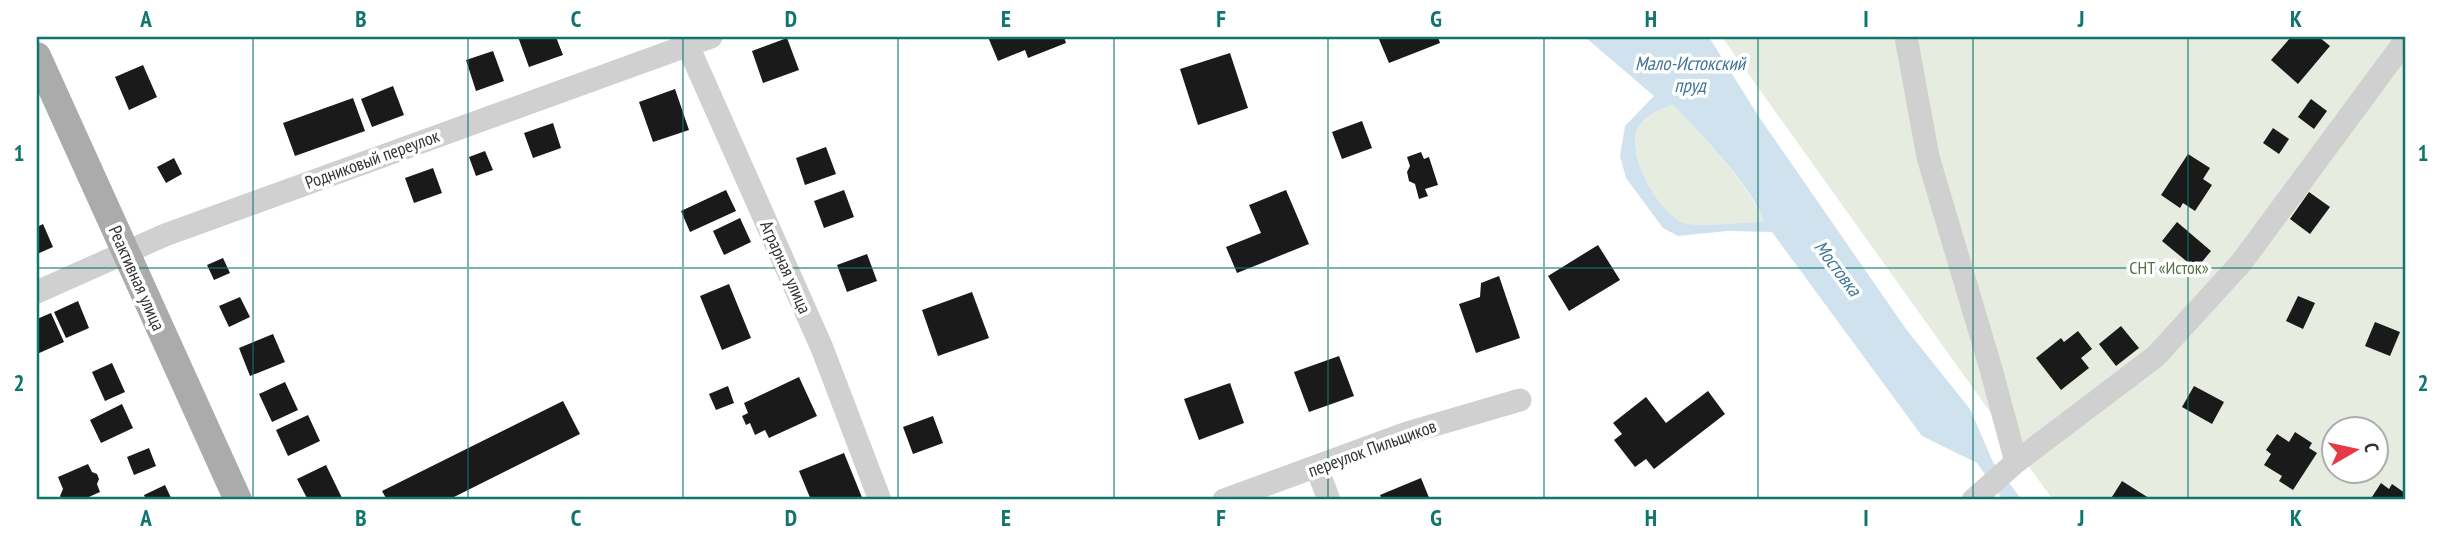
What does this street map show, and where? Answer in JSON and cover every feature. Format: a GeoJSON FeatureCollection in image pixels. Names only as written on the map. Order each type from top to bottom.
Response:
{"type":"FeatureCollection","features":[{"type":"Feature","properties":{"kind":"main road","name":"Реактивная улица"},"geometry":{"type":"LineString","coordinates":[[37,55],[237,500]]}},
{"type":"Feature","properties":{"kind":"street","name":"Родниковый переулок"},"geometry":{"type":"LineString","coordinates":[[37,292],[165,235],[686,41],[711,37]]}},
{"type":"Feature","properties":{"kind":"street"},"geometry":{"type":"LineString","coordinates":[[1906,37],[1928,158],[1991,369],[2011,466]]}},
{"type":"Feature","properties":{"kind":"street","name":"Аграрная улица"},"geometry":{"type":"LineString","coordinates":[[686,41],[822,348],[880,500]]}},
{"type":"Feature","properties":{"kind":"street"},"geometry":{"type":"LineString","coordinates":[[1976,497],[2011,466],[2156,356],[2241,263],[2405,41]]}},
{"type":"Feature","properties":{"kind":"street","name":"переулок Пильщиков"},"geometry":{"type":"LineString","coordinates":[[1224,500],[1406,433],[1520,400]]}},
{"type":"Feature","properties":{"kind":"street"},"geometry":{"type":"LineString","coordinates":[[1317,468],[1329,500]]}},
{"type":"Feature","properties":{"kind":"green space","name":"СНТ «Исток»"},"geometry":{"type":"Polygon","coordinates":[[[1722,37],[2405,37],[2405,500],[2053,500],[1722,37]]]}},
{"type":"Feature","properties":{"kind":"green space"},"geometry":{"type":"Polygon","coordinates":[[[1673,105],[1736,176],[1765,222],[1691,224],[1674,218],[1664,209],[1640,167],[1635,139],[1638,128],[1645,119],[1673,105]]]}},
{"type":"Feature","properties":{"kind":"water","name":"Мало-Истокский пруд"},"geometry":{"type":"Polygon","coordinates":[[[1585,37],[1709,37],[1757,114],[1906,329],[1970,409],[1993,462],[2022,500],[2003,500],[1977,463],[1922,436],[1772,232],[1727,231],[1678,236],[1663,228],[1626,178],[1620,156],[1625,126],[1654,96],[1585,37]],[[1673,105],[1649,116],[1641,123],[1635,139],[1640,167],[1664,208],[1674,218],[1691,224],[1764,222],[1759,209],[1738,178],[1673,105]]]}},
{"type":"Feature","properties":{"kind":"building"},"geometry":{"type":"Polygon","coordinates":[[[518,37],[556,37],[563,55],[529,67],[518,37]]]}},
{"type":"Feature","properties":{"kind":"building"},"geometry":{"type":"Polygon","coordinates":[[[988,37],[1064,37],[1066,43],[1028,58],[1025,50],[998,61],[988,37]]]}},
{"type":"Feature","properties":{"kind":"building"},"geometry":{"type":"Polygon","coordinates":[[[1378,37],[1438,37],[1440,43],[1389,63],[1378,37]]]}},
{"type":"Feature","properties":{"kind":"building"},"geometry":{"type":"Polygon","coordinates":[[[2291,37],[2319,37],[2330,46],[2298,84],[2271,60],[2291,37]]]}},
{"type":"Feature","properties":{"kind":"building"},"geometry":{"type":"Polygon","coordinates":[[[787,38],[799,70],[763,83],[752,51],[787,38]]]}},
{"type":"Feature","properties":{"kind":"building"},"geometry":{"type":"Polygon","coordinates":[[[493,51],[504,81],[476,91],[466,60],[493,51]]]}},
{"type":"Feature","properties":{"kind":"building"},"geometry":{"type":"Polygon","coordinates":[[[1230,53],[1248,108],[1198,125],[1180,69],[1230,53]]]}},
{"type":"Feature","properties":{"kind":"building"},"geometry":{"type":"Polygon","coordinates":[[[143,65],[157,97],[129,110],[115,77],[143,65]]]}},
{"type":"Feature","properties":{"kind":"building"},"geometry":{"type":"Polygon","coordinates":[[[393,86],[404,115],[372,127],[361,99],[393,86]]]}},
{"type":"Feature","properties":{"kind":"building"},"geometry":{"type":"Polygon","coordinates":[[[675,89],[689,130],[653,142],[639,102],[675,89]]]}},
{"type":"Feature","properties":{"kind":"building"},"geometry":{"type":"Polygon","coordinates":[[[353,98],[365,131],[295,156],[283,123],[353,98]]]}},
{"type":"Feature","properties":{"kind":"building"},"geometry":{"type":"Polygon","coordinates":[[[2311,99],[2327,111],[2314,129],[2298,117],[2311,99]]]}},
{"type":"Feature","properties":{"kind":"building"},"geometry":{"type":"Polygon","coordinates":[[[1362,121],[1372,148],[1342,159],[1332,132],[1362,121]]]}},
{"type":"Feature","properties":{"kind":"building"},"geometry":{"type":"Polygon","coordinates":[[[553,123],[561,148],[533,158],[524,133],[553,123]]]}},
{"type":"Feature","properties":{"kind":"building"},"geometry":{"type":"Polygon","coordinates":[[[2273,128],[2289,139],[2279,154],[2263,143],[2273,128]]]}},
{"type":"Feature","properties":{"kind":"building"},"geometry":{"type":"Polygon","coordinates":[[[826,147],[836,174],[805,185],[796,158],[826,147]]]}},
{"type":"Feature","properties":{"kind":"building"},"geometry":{"type":"Polygon","coordinates":[[[485,151],[493,170],[476,176],[469,157],[485,151]]]}},
{"type":"Feature","properties":{"kind":"building"},"geometry":{"type":"Polygon","coordinates":[[[1421,152],[1424,159],[1429,157],[1438,185],[1425,189],[1428,196],[1419,199],[1415,184],[1409,181],[1407,172],[1410,166],[1407,157],[1421,152]]]}},
{"type":"Feature","properties":{"kind":"building"},"geometry":{"type":"Polygon","coordinates":[[[2188,154],[2210,168],[2203,179],[2212,185],[2195,211],[2183,203],[2180,208],[2161,195],[2188,154]]]}},
{"type":"Feature","properties":{"kind":"building"},"geometry":{"type":"Polygon","coordinates":[[[174,158],[182,174],[166,183],[157,167],[174,158]]]}},
{"type":"Feature","properties":{"kind":"building"},"geometry":{"type":"Polygon","coordinates":[[[433,168],[442,193],[414,203],[405,178],[433,168]]]}},
{"type":"Feature","properties":{"kind":"building"},"geometry":{"type":"Polygon","coordinates":[[[726,190],[736,211],[690,232],[681,211],[726,190]]]}},
{"type":"Feature","properties":{"kind":"building"},"geometry":{"type":"Polygon","coordinates":[[[844,190],[854,217],[824,228],[814,201],[844,190]]]}},
{"type":"Feature","properties":{"kind":"building"},"geometry":{"type":"Polygon","coordinates":[[[1286,190],[1309,244],[1237,273],[1226,247],[1261,233],[1249,205],[1286,190]]]}},
{"type":"Feature","properties":{"kind":"building"},"geometry":{"type":"Polygon","coordinates":[[[2309,192],[2330,207],[2310,234],[2290,219],[2309,192]]]}},
{"type":"Feature","properties":{"kind":"building"},"geometry":{"type":"Polygon","coordinates":[[[740,218],[751,242],[724,255],[713,231],[740,218]]]}},
{"type":"Feature","properties":{"kind":"building"},"geometry":{"type":"Polygon","coordinates":[[[2177,222],[2211,251],[2196,269],[2162,241],[2177,222]]]}},
{"type":"Feature","properties":{"kind":"building"},"geometry":{"type":"Polygon","coordinates":[[[43,224],[53,247],[37,254],[37,227],[43,224]]]}},
{"type":"Feature","properties":{"kind":"building"},"geometry":{"type":"Polygon","coordinates":[[[1598,245],[1620,280],[1569,311],[1548,276],[1598,245]]]}},
{"type":"Feature","properties":{"kind":"building"},"geometry":{"type":"Polygon","coordinates":[[[867,254],[877,281],[847,292],[837,265],[867,254]]]}},
{"type":"Feature","properties":{"kind":"building"},"geometry":{"type":"Polygon","coordinates":[[[223,258],[230,273],[214,280],[207,265],[223,258]]]}},
{"type":"Feature","properties":{"kind":"building"},"geometry":{"type":"Polygon","coordinates":[[[1499,276],[1520,338],[1476,353],[1459,304],[1480,297],[1481,283],[1499,276]]]}},
{"type":"Feature","properties":{"kind":"building"},"geometry":{"type":"Polygon","coordinates":[[[729,284],[751,338],[722,350],[700,296],[729,284]]]}},
{"type":"Feature","properties":{"kind":"building"},"geometry":{"type":"Polygon","coordinates":[[[972,292],[989,338],[938,356],[922,310],[972,292]]]}},
{"type":"Feature","properties":{"kind":"building"},"geometry":{"type":"Polygon","coordinates":[[[2298,296],[2315,303],[2303,329],[2286,321],[2298,296]]]}},
{"type":"Feature","properties":{"kind":"building"},"geometry":{"type":"Polygon","coordinates":[[[240,297],[250,317],[229,327],[219,306],[240,297]]]}},
{"type":"Feature","properties":{"kind":"building"},"geometry":{"type":"Polygon","coordinates":[[[78,301],[89,328],[66,338],[54,312],[78,301]]]}},
{"type":"Feature","properties":{"kind":"building"},"geometry":{"type":"Polygon","coordinates":[[[51,313],[64,342],[37,354],[37,319],[51,313]]]}},
{"type":"Feature","properties":{"kind":"building"},"geometry":{"type":"Polygon","coordinates":[[[2375,322],[2400,332],[2390,356],[2365,346],[2375,322]]]}},
{"type":"Feature","properties":{"kind":"building"},"geometry":{"type":"Polygon","coordinates":[[[2121,326],[2139,348],[2116,366],[2099,344],[2121,326]]]}},
{"type":"Feature","properties":{"kind":"building"},"geometry":{"type":"Polygon","coordinates":[[[2078,331],[2092,349],[2081,358],[2089,368],[2061,390],[2036,358],[2061,338],[2064,342],[2078,331]]]}},
{"type":"Feature","properties":{"kind":"building"},"geometry":{"type":"Polygon","coordinates":[[[273,334],[285,362],[250,376],[239,348],[273,334]]]}},
{"type":"Feature","properties":{"kind":"building"},"geometry":{"type":"Polygon","coordinates":[[[1339,356],[1354,396],[1309,412],[1294,372],[1339,356]]]}},
{"type":"Feature","properties":{"kind":"building"},"geometry":{"type":"Polygon","coordinates":[[[112,363],[125,392],[105,401],[92,372],[112,363]]]}},
{"type":"Feature","properties":{"kind":"building"},"geometry":{"type":"Polygon","coordinates":[[[799,377],[817,416],[769,438],[765,430],[755,435],[750,423],[746,425],[742,416],[748,413],[744,403],[799,377]]]}},
{"type":"Feature","properties":{"kind":"building"},"geometry":{"type":"Polygon","coordinates":[[[285,382],[298,410],[272,422],[259,394],[285,382]]]}},
{"type":"Feature","properties":{"kind":"building"},"geometry":{"type":"Polygon","coordinates":[[[1230,383],[1244,423],[1199,440],[1184,399],[1230,383]]]}},
{"type":"Feature","properties":{"kind":"building"},"geometry":{"type":"Polygon","coordinates":[[[728,386],[734,403],[716,410],[709,394],[728,386]]]}},
{"type":"Feature","properties":{"kind":"building"},"geometry":{"type":"Polygon","coordinates":[[[2194,386],[2224,402],[2212,424],[2182,407],[2194,386]]]}},
{"type":"Feature","properties":{"kind":"building"},"geometry":{"type":"Polygon","coordinates":[[[1708,391],[1725,414],[1654,469],[1646,459],[1635,467],[1614,440],[1622,434],[1613,423],[1646,397],[1666,423],[1708,391]]]}},
{"type":"Feature","properties":{"kind":"building"},"geometry":{"type":"Polygon","coordinates":[[[563,401],[580,434],[448,500],[387,500],[382,491],[563,401]]]}},
{"type":"Feature","properties":{"kind":"building"},"geometry":{"type":"Polygon","coordinates":[[[122,404],[133,428],[101,443],[90,420],[122,404]]]}},
{"type":"Feature","properties":{"kind":"building"},"geometry":{"type":"Polygon","coordinates":[[[308,415],[320,441],[288,456],[276,430],[308,415]]]}},
{"type":"Feature","properties":{"kind":"building"},"geometry":{"type":"Polygon","coordinates":[[[933,416],[943,443],[913,454],[903,427],[933,416]]]}},
{"type":"Feature","properties":{"kind":"building"},"geometry":{"type":"Polygon","coordinates":[[[2295,432],[2312,443],[2309,448],[2317,453],[2293,490],[2279,481],[2282,476],[2264,465],[2271,454],[2266,450],[2277,434],[2289,442],[2295,432]]]}},
{"type":"Feature","properties":{"kind":"building"},"geometry":{"type":"Polygon","coordinates":[[[149,448],[156,466],[134,475],[127,457],[149,448]]]}},
{"type":"Feature","properties":{"kind":"building"},"geometry":{"type":"Polygon","coordinates":[[[844,453],[863,500],[811,500],[799,471],[844,453]]]}},
{"type":"Feature","properties":{"kind":"building"},"geometry":{"type":"Polygon","coordinates":[[[88,464],[92,472],[97,474],[100,492],[82,500],[62,500],[60,496],[63,489],[58,477],[88,464]]]}},
{"type":"Feature","properties":{"kind":"building"},"geometry":{"type":"Polygon","coordinates":[[[326,465],[342,498],[308,500],[297,479],[326,465]]]}},
{"type":"Feature","properties":{"kind":"building"},"geometry":{"type":"Polygon","coordinates":[[[1421,478],[1430,500],[1382,500],[1380,495],[1421,478]]]}},
{"type":"Feature","properties":{"kind":"building"},"geometry":{"type":"Polygon","coordinates":[[[2122,481],[2152,500],[2110,500],[2122,481]]]}},
{"type":"Feature","properties":{"kind":"building"},"geometry":{"type":"Polygon","coordinates":[[[2380,484],[2389,489],[2392,484],[2405,493],[2405,500],[2370,500],[2380,484]]]}},
{"type":"Feature","properties":{"kind":"building"},"geometry":{"type":"Polygon","coordinates":[[[165,485],[172,500],[146,500],[144,495],[165,485]]]}},
{"type":"Feature","properties":{"kind":"water label","name":"Мостовка"},"geometry":{"type":"Point","coordinates":[1838,268]}}]}
